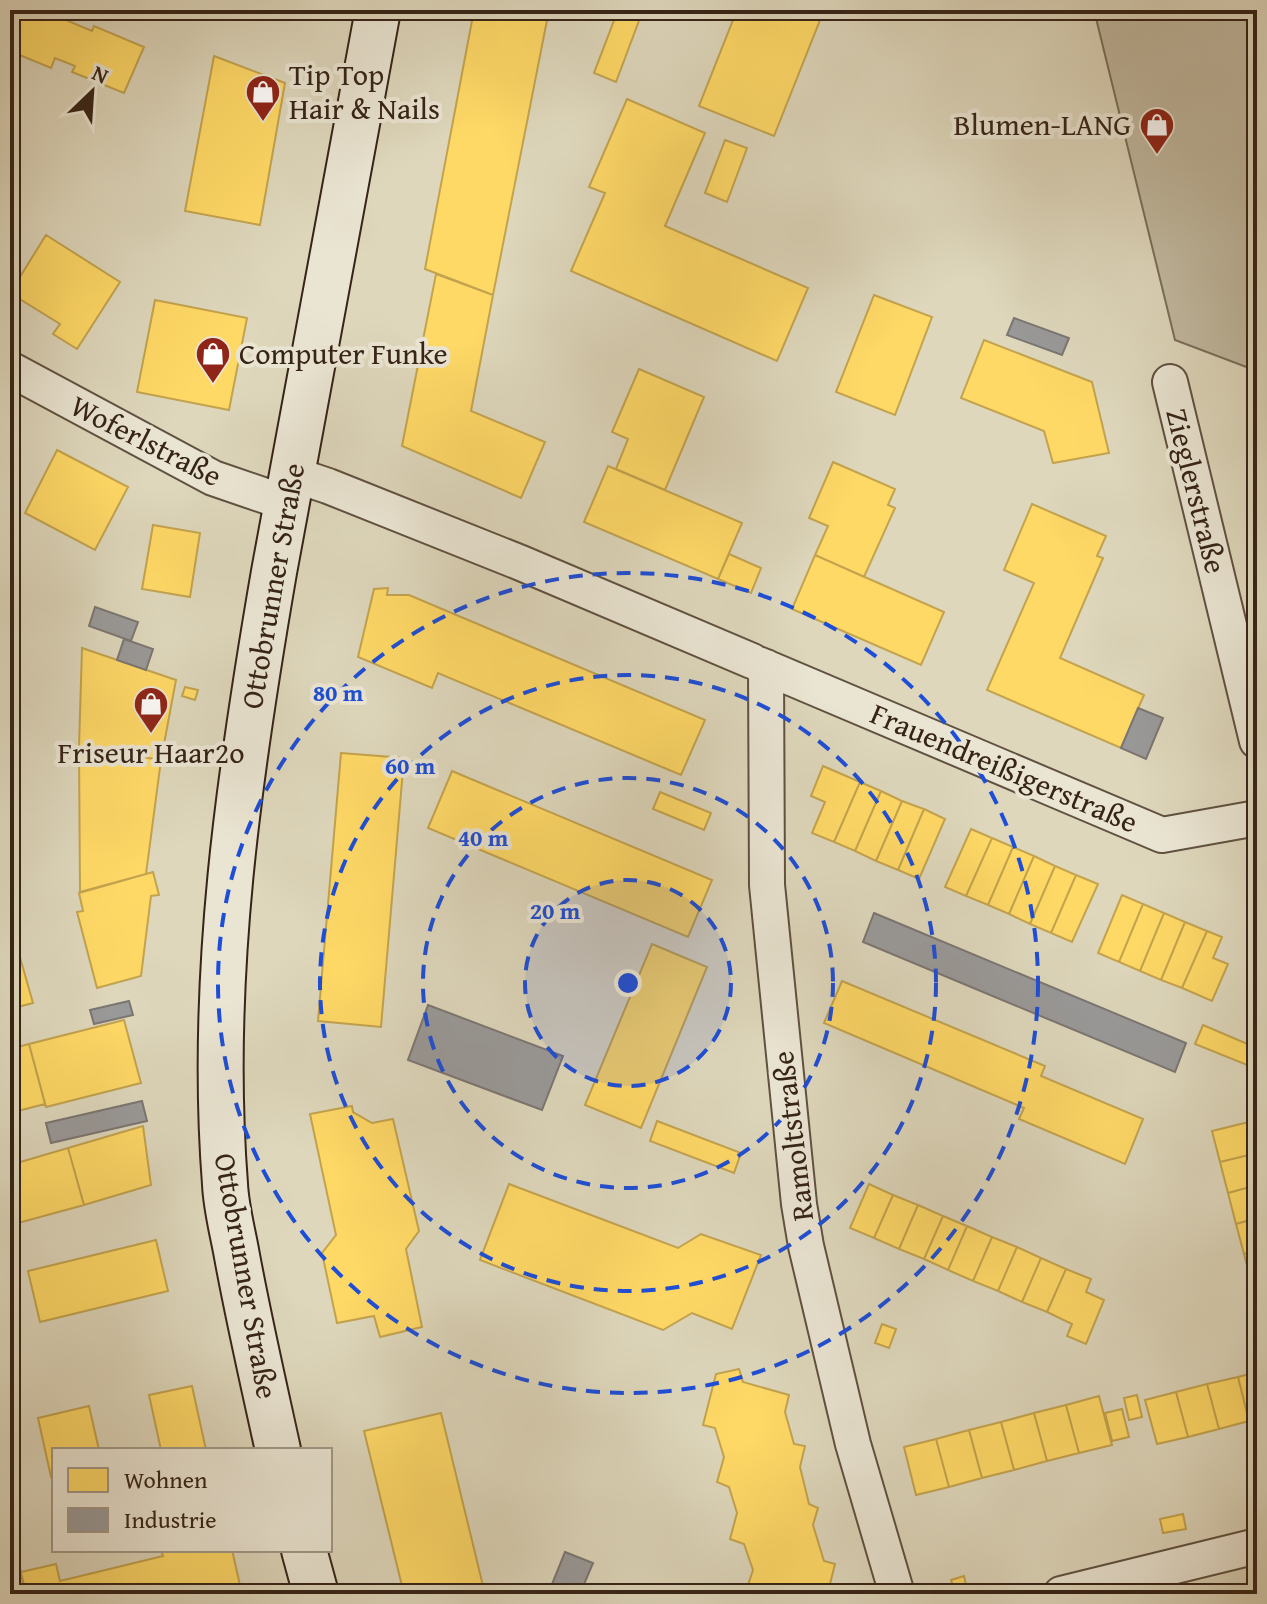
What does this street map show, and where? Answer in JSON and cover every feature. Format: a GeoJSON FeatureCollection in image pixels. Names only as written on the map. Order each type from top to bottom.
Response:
{"type":"FeatureCollection","features":[{"type":"Feature","properties":{"kind":"main road","name":"Ottobrunner Straße"},"geometry":{"type":"LineString","coordinates":[[278,1448],[249,1322],[225,1190],[219,1084],[220,1013],[244,749],[378,10]]}},
{"type":"Feature","properties":{"kind":"main road"},"geometry":{"type":"LineString","coordinates":[[305,1552],[316,1594]]}},
{"type":"Feature","properties":{"kind":"street","name":"Woferlstraße"},"geometry":{"type":"LineString","coordinates":[[10,369],[213,478],[289,489]]}},
{"type":"Feature","properties":{"kind":"street","name":"Zieglerstraße"},"geometry":{"type":"LineString","coordinates":[[1170,382],[1257,739]]}},
{"type":"Feature","properties":{"kind":"street","name":"Frauendreißigerstraße"},"geometry":{"type":"LineString","coordinates":[[289,489],[328,486],[1162,835],[1257,818]]}},
{"type":"Feature","properties":{"kind":"street","name":"Ramoltstraße"},"geometry":{"type":"LineString","coordinates":[[759,664],[767,885],[799,1204],[853,1444],[897,1594]]}},
{"type":"Feature","properties":{"kind":"street"},"geometry":{"type":"LineString","coordinates":[[1061,1594],[1257,1546]]}},
{"type":"Feature","properties":{"kind":"shaded area"},"geometry":{"type":"Polygon","coordinates":[[[1094,10],[1237,10],[1257,17],[1257,371],[1175,340],[1094,10]]]}},
{"type":"Feature","properties":{"kind":"shaded area"},"geometry":{"type":"Polygon","coordinates":[[[18,1560],[26,1594],[10,1594],[10,1562],[18,1560]]]}},
{"type":"Feature","properties":{"kind":"building: Wohnen"},"geometry":{"type":"Polygon","coordinates":[[[10,10],[69,10],[72,11],[68,21],[92,31],[94,26],[144,47],[124,93],[72,72],[75,66],[55,58],[51,68],[10,51],[10,10]]]}},
{"type":"Feature","properties":{"kind":"building: Wohnen"},"geometry":{"type":"Polygon","coordinates":[[[474,10],[549,10],[493,295],[425,269],[474,10]]]}},
{"type":"Feature","properties":{"kind":"building: Wohnen"},"geometry":{"type":"Polygon","coordinates":[[[618,10],[643,10],[616,82],[594,73],[618,10]]]}},
{"type":"Feature","properties":{"kind":"building: Wohnen"},"geometry":{"type":"Polygon","coordinates":[[[737,10],[824,10],[774,136],[699,106],[737,10]]]}},
{"type":"Feature","properties":{"kind":"building: Wohnen"},"geometry":{"type":"Polygon","coordinates":[[[214,56],[285,83],[260,225],[185,211],[214,56]]]}},
{"type":"Feature","properties":{"kind":"building: Wohnen"},"geometry":{"type":"Polygon","coordinates":[[[627,99],[705,133],[665,226],[808,288],[777,361],[571,271],[605,193],[589,187],[627,99]]]}},
{"type":"Feature","properties":{"kind":"building: Wohnen"},"geometry":{"type":"Polygon","coordinates":[[[725,140],[747,148],[727,202],[705,193],[725,140]]]}},
{"type":"Feature","properties":{"kind":"building: Wohnen"},"geometry":{"type":"Polygon","coordinates":[[[46,235],[120,282],[77,349],[53,334],[60,324],[10,293],[46,235]]]}},
{"type":"Feature","properties":{"kind":"building: Wohnen"},"geometry":{"type":"Polygon","coordinates":[[[436,274],[493,295],[471,411],[545,442],[521,498],[402,446],[436,274]]]}},
{"type":"Feature","properties":{"kind":"building: Wohnen"},"geometry":{"type":"Polygon","coordinates":[[[874,295],[932,317],[895,415],[836,392],[874,295]]]}},
{"type":"Feature","properties":{"kind":"building: Wohnen"},"geometry":{"type":"Polygon","coordinates":[[[155,300],[247,318],[229,410],[137,392],[155,300]]]}},
{"type":"Feature","properties":{"kind":"building: Wohnen"},"geometry":{"type":"Polygon","coordinates":[[[984,340],[1092,382],[1109,453],[1053,463],[1044,431],[961,398],[984,340]]]}},
{"type":"Feature","properties":{"kind":"building: Wohnen"},"geometry":{"type":"Polygon","coordinates":[[[639,369],[704,397],[665,490],[616,469],[628,439],[612,432],[639,369]]]}},
{"type":"Feature","properties":{"kind":"building: Wohnen"},"geometry":{"type":"Polygon","coordinates":[[[57,450],[128,487],[95,550],[25,513],[57,450]]]}},
{"type":"Feature","properties":{"kind":"building: Wohnen"},"geometry":{"type":"Polygon","coordinates":[[[833,462],[895,489],[888,505],[895,508],[864,577],[815,555],[828,526],[809,518],[833,462]]]}},
{"type":"Feature","properties":{"kind":"building: Wohnen"},"geometry":{"type":"Polygon","coordinates":[[[608,466],[742,523],[718,579],[584,522],[608,466]]]}},
{"type":"Feature","properties":{"kind":"building: Wohnen"},"geometry":{"type":"Polygon","coordinates":[[[1032,504],[1106,536],[1097,556],[1103,558],[1060,658],[1144,695],[1121,748],[987,690],[1034,583],[1004,570],[1032,504]]]}},
{"type":"Feature","properties":{"kind":"building: Wohnen"},"geometry":{"type":"Polygon","coordinates":[[[153,525],[200,533],[190,597],[142,589],[153,525]]]}},
{"type":"Feature","properties":{"kind":"building: Wohnen"},"geometry":{"type":"Polygon","coordinates":[[[729,554],[761,568],[751,593],[718,579],[729,554]]]}},
{"type":"Feature","properties":{"kind":"building: Wohnen"},"geometry":{"type":"Polygon","coordinates":[[[815,555],[944,612],[921,665],[792,609],[815,555]]]}},
{"type":"Feature","properties":{"kind":"building: Wohnen"},"geometry":{"type":"Polygon","coordinates":[[[388,588],[387,595],[409,595],[705,720],[681,775],[438,673],[432,688],[358,657],[374,589],[388,588]]]}},
{"type":"Feature","properties":{"kind":"building: Wohnen"},"geometry":{"type":"Polygon","coordinates":[[[82,648],[176,680],[161,760],[79,747],[82,648]]]}},
{"type":"Feature","properties":{"kind":"building: Wohnen"},"geometry":{"type":"Polygon","coordinates":[[[185,687],[198,690],[195,700],[182,696],[185,687]]]}},
{"type":"Feature","properties":{"kind":"building: Wohnen"},"geometry":{"type":"Polygon","coordinates":[[[79,747],[161,760],[146,874],[80,892],[79,747]]]}},
{"type":"Feature","properties":{"kind":"building: Wohnen"},"geometry":{"type":"Polygon","coordinates":[[[341,753],[404,758],[381,1027],[318,1021],[341,753]]]}},
{"type":"Feature","properties":{"kind":"building: Wohnen"},"geometry":{"type":"Polygon","coordinates":[[[823,766],[860,782],[834,842],[812,833],[825,802],[811,796],[823,766]]]}},
{"type":"Feature","properties":{"kind":"building: Wohnen"},"geometry":{"type":"Polygon","coordinates":[[[452,771],[712,880],[688,937],[428,828],[452,771]]]}},
{"type":"Feature","properties":{"kind":"building: Wohnen"},"geometry":{"type":"Polygon","coordinates":[[[860,782],[881,791],[855,851],[834,842],[860,782]]]}},
{"type":"Feature","properties":{"kind":"building: Wohnen"},"geometry":{"type":"Polygon","coordinates":[[[881,791],[902,801],[876,861],[855,851],[881,791]]]}},
{"type":"Feature","properties":{"kind":"building: Wohnen"},"geometry":{"type":"Polygon","coordinates":[[[660,792],[711,813],[704,830],[653,809],[660,792]]]}},
{"type":"Feature","properties":{"kind":"building: Wohnen"},"geometry":{"type":"Polygon","coordinates":[[[902,801],[924,809],[898,870],[876,861],[902,801]]]}},
{"type":"Feature","properties":{"kind":"building: Wohnen"},"geometry":{"type":"Polygon","coordinates":[[[924,809],[945,819],[919,879],[898,870],[924,809]]]}},
{"type":"Feature","properties":{"kind":"building: Wohnen"},"geometry":{"type":"Polygon","coordinates":[[[971,829],[992,838],[966,896],[945,887],[971,829]]]}},
{"type":"Feature","properties":{"kind":"building: Wohnen"},"geometry":{"type":"Polygon","coordinates":[[[992,838],[1013,847],[988,905],[966,896],[992,838]]]}},
{"type":"Feature","properties":{"kind":"building: Wohnen"},"geometry":{"type":"Polygon","coordinates":[[[1013,847],[1034,856],[1009,914],[988,905],[1013,847]]]}},
{"type":"Feature","properties":{"kind":"building: Wohnen"},"geometry":{"type":"Polygon","coordinates":[[[1034,856],[1055,866],[1030,924],[1009,914],[1034,856]]]}},
{"type":"Feature","properties":{"kind":"building: Wohnen"},"geometry":{"type":"Polygon","coordinates":[[[1055,866],[1076,875],[1051,933],[1030,924],[1055,866]]]}},
{"type":"Feature","properties":{"kind":"building: Wohnen"},"geometry":{"type":"Polygon","coordinates":[[[153,872],[159,895],[151,896],[141,976],[97,988],[77,912],[83,911],[79,893],[153,872]]]}},
{"type":"Feature","properties":{"kind":"building: Wohnen"},"geometry":{"type":"Polygon","coordinates":[[[1076,875],[1098,884],[1072,942],[1051,933],[1076,875]]]}},
{"type":"Feature","properties":{"kind":"building: Wohnen"},"geometry":{"type":"Polygon","coordinates":[[[1122,895],[1143,904],[1119,962],[1098,953],[1122,895]]]}},
{"type":"Feature","properties":{"kind":"building: Wohnen"},"geometry":{"type":"Polygon","coordinates":[[[1143,904],[1164,913],[1140,971],[1119,962],[1143,904]]]}},
{"type":"Feature","properties":{"kind":"building: Wohnen"},"geometry":{"type":"Polygon","coordinates":[[[1164,913],[1185,922],[1161,980],[1140,971],[1164,913]]]}},
{"type":"Feature","properties":{"kind":"building: Wohnen"},"geometry":{"type":"Polygon","coordinates":[[[10,922],[33,1003],[10,1009],[10,922]]]}},
{"type":"Feature","properties":{"kind":"building: Wohnen"},"geometry":{"type":"Polygon","coordinates":[[[1185,922],[1207,931],[1182,988],[1161,980],[1185,922]]]}},
{"type":"Feature","properties":{"kind":"building: Wohnen"},"geometry":{"type":"Polygon","coordinates":[[[1207,931],[1222,937],[1213,958],[1228,964],[1212,1001],[1182,988],[1207,931]]]}},
{"type":"Feature","properties":{"kind":"building: Wohnen"},"geometry":{"type":"Polygon","coordinates":[[[652,944],[707,967],[641,1128],[585,1105],[652,944]]]}},
{"type":"Feature","properties":{"kind":"building: Wohnen"},"geometry":{"type":"Polygon","coordinates":[[[842,981],[1045,1066],[1041,1076],[1143,1119],[1125,1164],[1019,1119],[1024,1108],[824,1023],[842,981]]]}},
{"type":"Feature","properties":{"kind":"building: Wohnen"},"geometry":{"type":"Polygon","coordinates":[[[124,1020],[141,1083],[46,1107],[29,1044],[124,1020]]]}},
{"type":"Feature","properties":{"kind":"building: Wohnen"},"geometry":{"type":"Polygon","coordinates":[[[1203,1025],[1257,1048],[1252,1067],[1195,1044],[1203,1025]]]}},
{"type":"Feature","properties":{"kind":"building: Wohnen"},"geometry":{"type":"Polygon","coordinates":[[[29,1044],[45,1104],[10,1113],[10,1049],[29,1044]]]}},
{"type":"Feature","properties":{"kind":"building: Wohnen"},"geometry":{"type":"Polygon","coordinates":[[[352,1106],[353,1112],[372,1123],[393,1119],[419,1231],[406,1249],[422,1327],[380,1337],[374,1316],[337,1323],[322,1253],[336,1235],[310,1114],[352,1106]]]}},
{"type":"Feature","properties":{"kind":"building: Wohnen"},"geometry":{"type":"Polygon","coordinates":[[[1257,1120],[1257,1153],[1220,1162],[1212,1131],[1257,1120]]]}},
{"type":"Feature","properties":{"kind":"building: Wohnen"},"geometry":{"type":"Polygon","coordinates":[[[657,1121],[741,1153],[734,1173],[650,1141],[657,1121]]]}},
{"type":"Feature","properties":{"kind":"building: Wohnen"},"geometry":{"type":"Polygon","coordinates":[[[143,1126],[151,1185],[84,1205],[68,1148],[143,1126]]]}},
{"type":"Feature","properties":{"kind":"building: Wohnen"},"geometry":{"type":"Polygon","coordinates":[[[68,1148],[84,1205],[11,1225],[10,1165],[68,1148]]]}},
{"type":"Feature","properties":{"kind":"building: Wohnen"},"geometry":{"type":"Polygon","coordinates":[[[1257,1153],[1257,1185],[1228,1193],[1220,1162],[1257,1153]]]}},
{"type":"Feature","properties":{"kind":"building: Wohnen"},"geometry":{"type":"Polygon","coordinates":[[[509,1184],[678,1248],[701,1234],[761,1255],[732,1329],[692,1313],[663,1330],[480,1260],[509,1184]]]}},
{"type":"Feature","properties":{"kind":"building: Wohnen"},"geometry":{"type":"Polygon","coordinates":[[[869,1184],[893,1195],[874,1238],[850,1228],[869,1184]]]}},
{"type":"Feature","properties":{"kind":"building: Wohnen"},"geometry":{"type":"Polygon","coordinates":[[[1257,1185],[1257,1218],[1236,1224],[1228,1193],[1257,1185]]]}},
{"type":"Feature","properties":{"kind":"building: Wohnen"},"geometry":{"type":"Polygon","coordinates":[[[893,1195],[918,1205],[899,1249],[874,1238],[893,1195]]]}},
{"type":"Feature","properties":{"kind":"building: Wohnen"},"geometry":{"type":"Polygon","coordinates":[[[918,1205],[943,1216],[924,1259],[899,1249],[918,1205]]]}},
{"type":"Feature","properties":{"kind":"building: Wohnen"},"geometry":{"type":"Polygon","coordinates":[[[943,1216],[967,1226],[948,1270],[924,1259],[943,1216]]]}},
{"type":"Feature","properties":{"kind":"building: Wohnen"},"geometry":{"type":"Polygon","coordinates":[[[1257,1218],[1257,1251],[1244,1254],[1236,1224],[1257,1218]]]}},
{"type":"Feature","properties":{"kind":"building: Wohnen"},"geometry":{"type":"Polygon","coordinates":[[[967,1226],[992,1237],[973,1281],[948,1270],[967,1226]]]}},
{"type":"Feature","properties":{"kind":"building: Wohnen"},"geometry":{"type":"Polygon","coordinates":[[[992,1237],[1017,1247],[998,1291],[973,1281],[992,1237]]]}},
{"type":"Feature","properties":{"kind":"building: Wohnen"},"geometry":{"type":"Polygon","coordinates":[[[156,1240],[168,1291],[40,1322],[28,1271],[156,1240]]]}},
{"type":"Feature","properties":{"kind":"building: Wohnen"},"geometry":{"type":"Polygon","coordinates":[[[1017,1247],[1041,1258],[1022,1302],[998,1291],[1017,1247]]]}},
{"type":"Feature","properties":{"kind":"building: Wohnen"},"geometry":{"type":"Polygon","coordinates":[[[1257,1251],[1257,1284],[1252,1285],[1244,1254],[1257,1251]]]}},
{"type":"Feature","properties":{"kind":"building: Wohnen"},"geometry":{"type":"Polygon","coordinates":[[[1041,1258],[1066,1269],[1047,1312],[1022,1302],[1041,1258]]]}},
{"type":"Feature","properties":{"kind":"building: Wohnen"},"geometry":{"type":"Polygon","coordinates":[[[1066,1269],[1091,1279],[1086,1292],[1104,1300],[1086,1344],[1067,1336],[1072,1324],[1047,1312],[1066,1269]]]}},
{"type":"Feature","properties":{"kind":"building: Wohnen"},"geometry":{"type":"Polygon","coordinates":[[[882,1324],[896,1329],[889,1348],[875,1343],[882,1324]]]}},
{"type":"Feature","properties":{"kind":"building: Wohnen"},"geometry":{"type":"Polygon","coordinates":[[[739,1369],[743,1382],[789,1395],[785,1412],[794,1444],[805,1446],[800,1467],[809,1504],[818,1508],[813,1525],[824,1561],[835,1564],[830,1584],[832,1594],[745,1594],[753,1570],[744,1544],[730,1539],[737,1513],[729,1487],[717,1482],[724,1457],[715,1428],[703,1425],[716,1374],[739,1369]]]}},
{"type":"Feature","properties":{"kind":"building: Wohnen"},"geometry":{"type":"Polygon","coordinates":[[[1257,1372],[1257,1419],[1249,1421],[1238,1377],[1257,1372]]]}},
{"type":"Feature","properties":{"kind":"building: Wohnen"},"geometry":{"type":"Polygon","coordinates":[[[1238,1377],[1249,1421],[1219,1429],[1207,1384],[1238,1377]]]}},
{"type":"Feature","properties":{"kind":"building: Wohnen"},"geometry":{"type":"Polygon","coordinates":[[[1207,1384],[1219,1429],[1188,1437],[1176,1392],[1207,1384]]]}},
{"type":"Feature","properties":{"kind":"building: Wohnen"},"geometry":{"type":"Polygon","coordinates":[[[192,1386],[206,1448],[161,1448],[149,1395],[192,1386]]]}},
{"type":"Feature","properties":{"kind":"building: Wohnen"},"geometry":{"type":"Polygon","coordinates":[[[1176,1392],[1188,1437],[1157,1444],[1145,1400],[1176,1392]]]}},
{"type":"Feature","properties":{"kind":"building: Wohnen"},"geometry":{"type":"Polygon","coordinates":[[[1137,1395],[1142,1417],[1129,1420],[1124,1398],[1137,1395]]]}},
{"type":"Feature","properties":{"kind":"building: Wohnen"},"geometry":{"type":"Polygon","coordinates":[[[1099,1396],[1112,1445],[1079,1453],[1066,1405],[1099,1396]]]}},
{"type":"Feature","properties":{"kind":"building: Wohnen"},"geometry":{"type":"Polygon","coordinates":[[[1066,1405],[1079,1453],[1047,1461],[1034,1413],[1066,1405]]]}},
{"type":"Feature","properties":{"kind":"building: Wohnen"},"geometry":{"type":"Polygon","coordinates":[[[89,1406],[99,1448],[52,1448],[51,1477],[38,1418],[89,1406]]]}},
{"type":"Feature","properties":{"kind":"building: Wohnen"},"geometry":{"type":"Polygon","coordinates":[[[1122,1409],[1129,1437],[1112,1441],[1105,1413],[1122,1409]]]}},
{"type":"Feature","properties":{"kind":"building: Wohnen"},"geometry":{"type":"Polygon","coordinates":[[[441,1413],[485,1594],[404,1594],[364,1431],[441,1413]]]}},
{"type":"Feature","properties":{"kind":"building: Wohnen"},"geometry":{"type":"Polygon","coordinates":[[[1034,1413],[1047,1461],[1014,1470],[1001,1422],[1034,1413]]]}},
{"type":"Feature","properties":{"kind":"building: Wohnen"},"geometry":{"type":"Polygon","coordinates":[[[1001,1422],[1014,1470],[982,1478],[969,1430],[1001,1422]]]}},
{"type":"Feature","properties":{"kind":"building: Wohnen"},"geometry":{"type":"Polygon","coordinates":[[[969,1430],[982,1478],[949,1487],[936,1439],[969,1430]]]}},
{"type":"Feature","properties":{"kind":"building: Wohnen"},"geometry":{"type":"Polygon","coordinates":[[[936,1439],[949,1487],[916,1495],[904,1447],[936,1439]]]}},
{"type":"Feature","properties":{"kind":"building: Wohnen"},"geometry":{"type":"Polygon","coordinates":[[[1183,1514],[1186,1529],[1163,1533],[1160,1519],[1183,1514]]]}},
{"type":"Feature","properties":{"kind":"building: Wohnen"},"geometry":{"type":"Polygon","coordinates":[[[162,1552],[232,1552],[242,1594],[26,1594],[21,1572],[56,1564],[60,1581],[163,1556],[162,1552]]]}},
{"type":"Feature","properties":{"kind":"building: Wohnen"},"geometry":{"type":"Polygon","coordinates":[[[964,1576],[967,1589],[955,1592],[951,1580],[964,1576]]]}},
{"type":"Feature","properties":{"kind":"building: Industrie"},"geometry":{"type":"Polygon","coordinates":[[[1014,318],[1069,338],[1062,355],[1007,335],[1014,318]]]}},
{"type":"Feature","properties":{"kind":"building: Industrie"},"geometry":{"type":"Polygon","coordinates":[[[95,607],[138,622],[131,641],[89,626],[95,607]]]}},
{"type":"Feature","properties":{"kind":"building: Industrie"},"geometry":{"type":"Polygon","coordinates":[[[124,639],[153,649],[146,670],[117,660],[124,639]]]}},
{"type":"Feature","properties":{"kind":"building: Industrie"},"geometry":{"type":"Polygon","coordinates":[[[1138,708],[1163,718],[1146,759],[1121,748],[1138,708]]]}},
{"type":"Feature","properties":{"kind":"building: Industrie"},"geometry":{"type":"Polygon","coordinates":[[[874,913],[1186,1043],[1175,1072],[863,942],[874,913]]]}},
{"type":"Feature","properties":{"kind":"building: Industrie"},"geometry":{"type":"Polygon","coordinates":[[[129,1001],[133,1015],[94,1024],[90,1010],[129,1001]]]}},
{"type":"Feature","properties":{"kind":"building: Industrie"},"geometry":{"type":"Polygon","coordinates":[[[428,1005],[563,1056],[542,1110],[408,1060],[428,1005]]]}},
{"type":"Feature","properties":{"kind":"building: Industrie"},"geometry":{"type":"Polygon","coordinates":[[[142,1101],[147,1121],[51,1143],[46,1123],[142,1101]]]}},
{"type":"Feature","properties":{"kind":"building: Industrie"},"geometry":{"type":"Polygon","coordinates":[[[565,1552],[593,1563],[580,1594],[548,1594],[565,1552]]]}},
{"type":"Feature","properties":{"kind":"place","name":"Tip Top Hair & Nails"},"geometry":{"type":"Point","coordinates":[263,123]}},
{"type":"Feature","properties":{"kind":"place","name":"Blumen-LANG"},"geometry":{"type":"Point","coordinates":[1157,156]}},
{"type":"Feature","properties":{"kind":"place","name":"Computer Funke"},"geometry":{"type":"Point","coordinates":[213,385]}},
{"type":"Feature","properties":{"kind":"place","name":"Friseur Haar2o"},"geometry":{"type":"Point","coordinates":[151,735]}}]}
